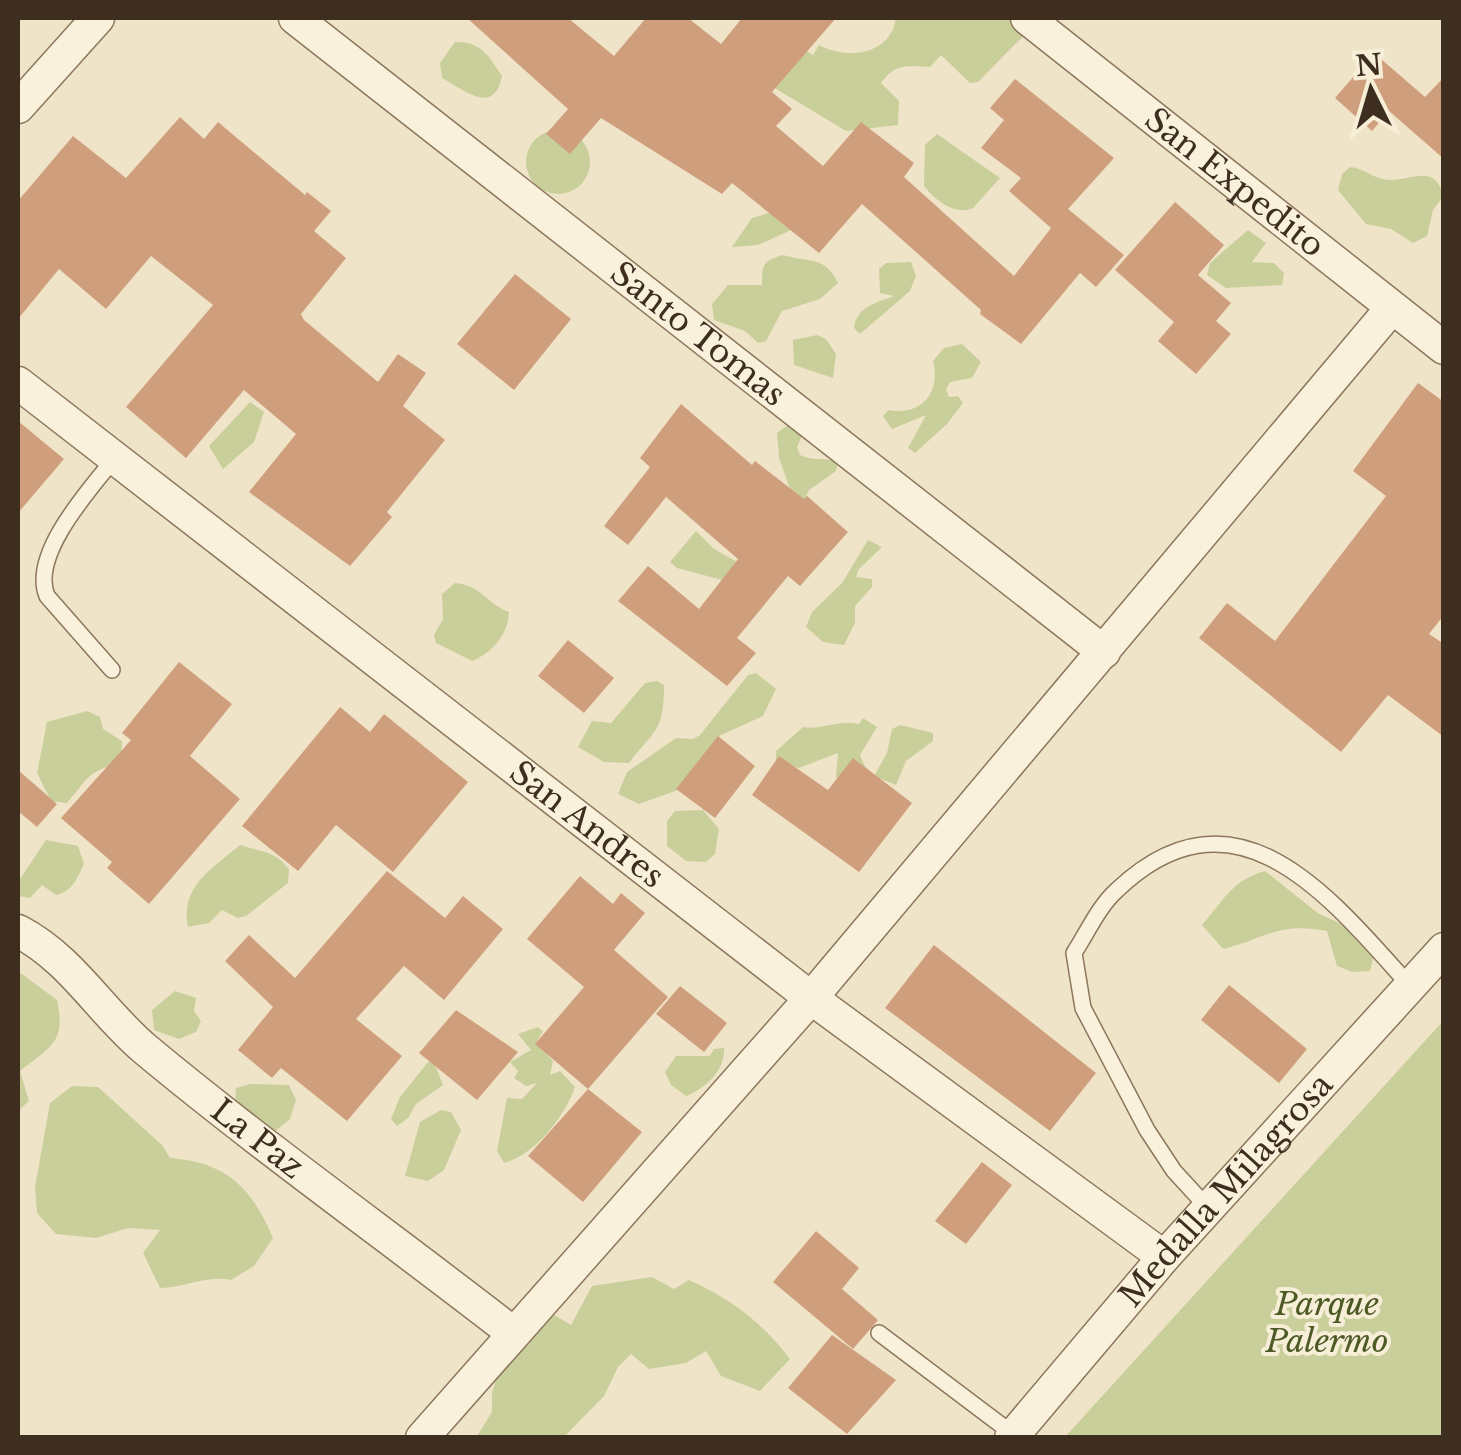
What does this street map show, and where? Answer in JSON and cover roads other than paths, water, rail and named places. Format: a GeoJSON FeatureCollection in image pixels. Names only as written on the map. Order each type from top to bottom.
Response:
{"type":"FeatureCollection","features":[{"type":"Feature","properties":{"kind":"street"},"geometry":{"type":"LineString","coordinates":[[18,107],[98,18]]}},
{"type":"Feature","properties":{"kind":"street","name":"Santo Tomas"},"geometry":{"type":"LineString","coordinates":[[295,18],[1104,652]]}},
{"type":"Feature","properties":{"kind":"street","name":"San Expedito"},"geometry":{"type":"LineString","coordinates":[[1027,18],[1444,348]]}},
{"type":"Feature","properties":{"kind":"street"},"geometry":{"type":"LineString","coordinates":[[422,1438],[812,998],[1391,309]]}},
{"type":"Feature","properties":{"kind":"street","name":"San Andres"},"geometry":{"type":"LineString","coordinates":[[18,383],[812,998],[1164,1257]]}},
{"type":"Feature","properties":{"kind":"street","name":"La Paz"},"geometry":{"type":"LineString","coordinates":[[18,931],[45,945],[72,969],[142,1046],[513,1332]]}},
{"type":"Feature","properties":{"kind":"street","name":"Medalla Milagrosa"},"geometry":{"type":"LineString","coordinates":[[1012,1436],[1164,1257],[1444,949]]}},
{"type":"Feature","properties":{"kind":"lane"},"geometry":{"type":"LineString","coordinates":[[112,670],[47,596],[42,566],[80,501],[114,458]]}},
{"type":"Feature","properties":{"kind":"lane"},"geometry":{"type":"LineString","coordinates":[[1208,1208],[1174,1171],[1147,1130],[1083,1008],[1074,953],[1115,891],[1163,856],[1207,842],[1258,848],[1311,881],[1410,986]]}},
{"type":"Feature","properties":{"kind":"lane"},"geometry":{"type":"LineString","coordinates":[[879,1333],[1012,1436]]}},
{"type":"Feature","properties":{"kind":"park label","name":"Parque Palermo"},"geometry":{"type":"Point","coordinates":[1327,1322]}}]}
